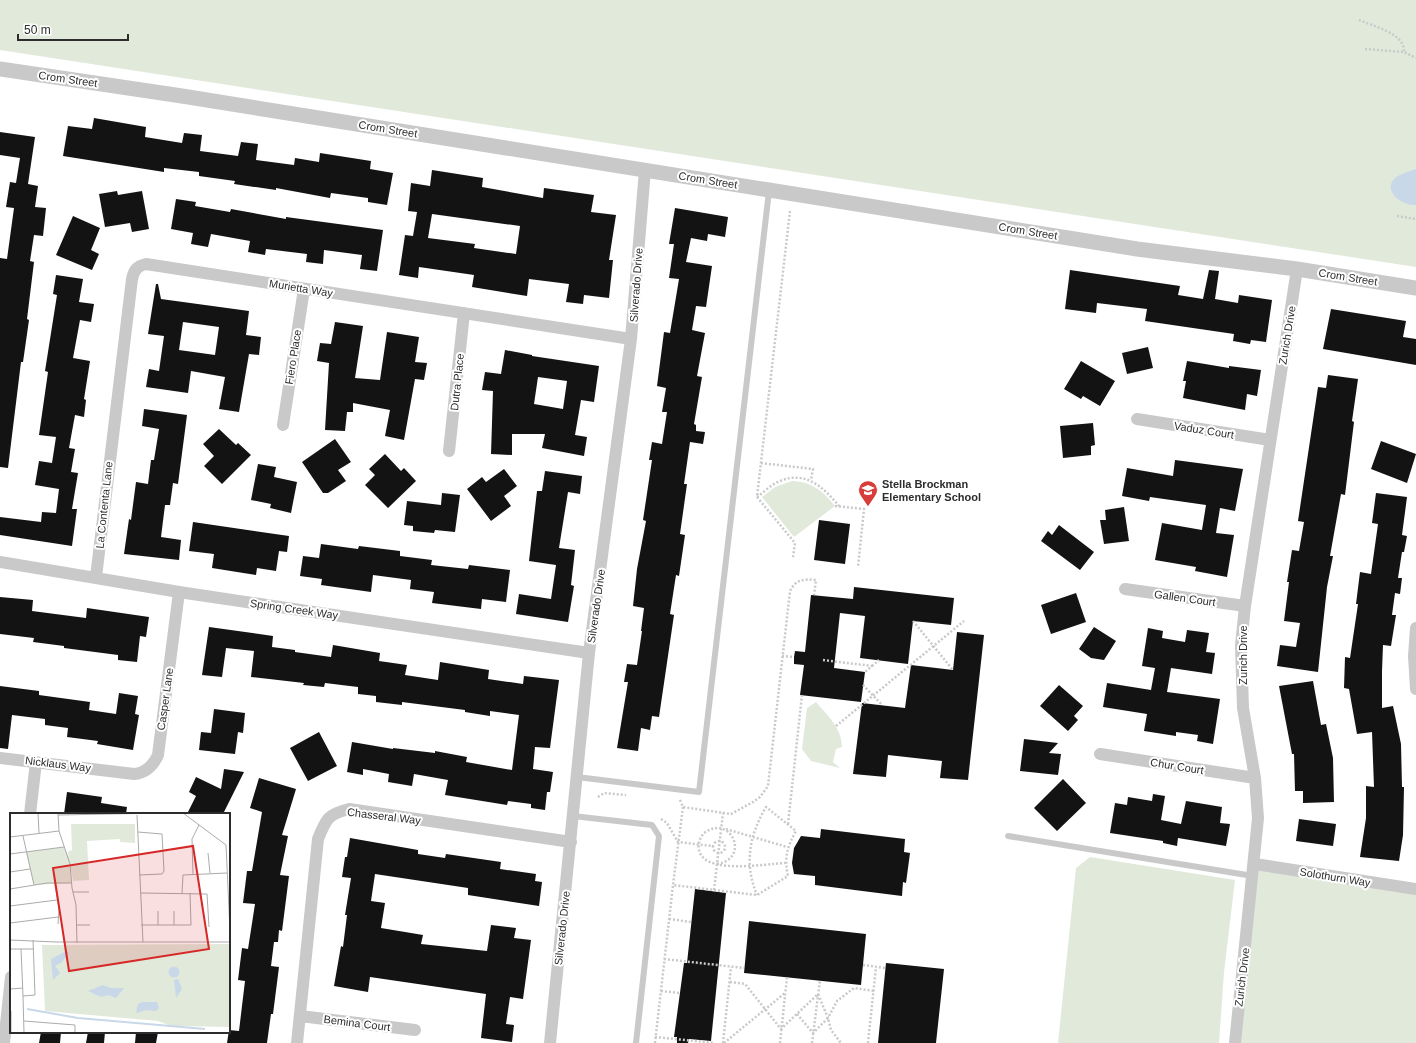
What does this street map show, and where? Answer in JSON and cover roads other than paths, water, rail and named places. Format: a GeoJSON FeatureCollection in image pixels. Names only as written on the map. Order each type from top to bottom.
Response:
{"type":"FeatureCollection","features":[{"type":"Feature","properties":{"kind":"street","name":"Crom Street"},"geometry":{"type":"LineString","coordinates":[[0,69],[182,96],[1137,249],[1297,269],[1416,288]]}},
{"type":"Feature","properties":{"kind":"street","name":"Silverado Drive"},"geometry":{"type":"LineString","coordinates":[[550,1043],[589,653],[632,339],[645,170]]}},
{"type":"Feature","properties":{"kind":"street","name":"Murietta Way"},"geometry":{"type":"LineString","coordinates":[[112,432],[132,279],[134,270],[140,265],[146,264],[632,339]]}},
{"type":"Feature","properties":{"kind":"street","name":"Zurich Drive"},"geometry":{"type":"LineString","coordinates":[[1234,1043],[1254,870],[1258,818],[1255,778],[1243,708],[1240,645],[1244,606],[1297,269]]}},
{"type":"Feature","properties":{"kind":"street","name":"Fiero Place"},"geometry":{"type":"LineString","coordinates":[[282,425],[304,288]]}},
{"type":"Feature","properties":{"kind":"street","name":"Dutra Place"},"geometry":{"type":"LineString","coordinates":[[449,451],[464,313]]}},
{"type":"Feature","properties":{"kind":"street","name":"Vaduz Court"},"geometry":{"type":"LineString","coordinates":[[1137,419],[1270,440]]}},
{"type":"Feature","properties":{"kind":"street","name":"La Contenta Lane"},"geometry":{"type":"LineString","coordinates":[[96,577],[112,432]]}},
{"type":"Feature","properties":{"kind":"street","name":"Spring Creek Way"},"geometry":{"type":"LineString","coordinates":[[0,562],[179,592],[589,653]]}},
{"type":"Feature","properties":{"kind":"street","name":"Gallen Court"},"geometry":{"type":"LineString","coordinates":[[1125,589],[1244,606]]}},
{"type":"Feature","properties":{"kind":"street","name":"Casper Lane"},"geometry":{"type":"LineString","coordinates":[[115,771],[141,773],[153,765],[158,755],[179,592]]}},
{"type":"Feature","properties":{"kind":"street"},"geometry":{"type":"LineString","coordinates":[[1416,628],[1414,656],[1416,689]]}},
{"type":"Feature","properties":{"kind":"street","name":"Chur Court"},"geometry":{"type":"LineString","coordinates":[[1100,754],[1255,778]]}},
{"type":"Feature","properties":{"kind":"street","name":"Nicklaus Way"},"geometry":{"type":"LineString","coordinates":[[0,758],[115,771]]}},
{"type":"Feature","properties":{"kind":"street"},"geometry":{"type":"LineString","coordinates":[[30,813],[36,762]]}},
{"type":"Feature","properties":{"kind":"street","name":"Chasseral Way"},"geometry":{"type":"LineString","coordinates":[[297,1043],[318,839],[325,822],[330,816],[337,812],[349,809],[571,842]]}},
{"type":"Feature","properties":{"kind":"street","name":"Solothurn Way"},"geometry":{"type":"LineString","coordinates":[[1254,870],[1416,889]]}},
{"type":"Feature","properties":{"kind":"street"},"geometry":{"type":"LineString","coordinates":[[4,1043],[10,986]]}},
{"type":"Feature","properties":{"kind":"street","name":"Bemina Court"},"geometry":{"type":"LineString","coordinates":[[300,1016],[415,1030]]}},
{"type":"Feature","properties":{"kind":"lane"},"geometry":{"type":"LineString","coordinates":[[577,777],[699,792],[770,190]]}},
{"type":"Feature","properties":{"kind":"lane"},"geometry":{"type":"LineString","coordinates":[[573,816],[652,825],[659,836],[636,1043]]}},
{"type":"Feature","properties":{"kind":"lane"},"geometry":{"type":"LineString","coordinates":[[1008,836],[1254,870]]}},
{"type":"Feature","properties":{"kind":"water"},"geometry":{"type":"Polygon","coordinates":[[[1416,169],[1416,205],[1403,202],[1398,199],[1391,190],[1391,185],[1393,180],[1398,176],[1416,169]]]}},
{"type":"Feature","properties":{"kind":"place","name":"Stella Brockman Elementary School"},"geometry":{"type":"Point","coordinates":[868,507]}}]}
